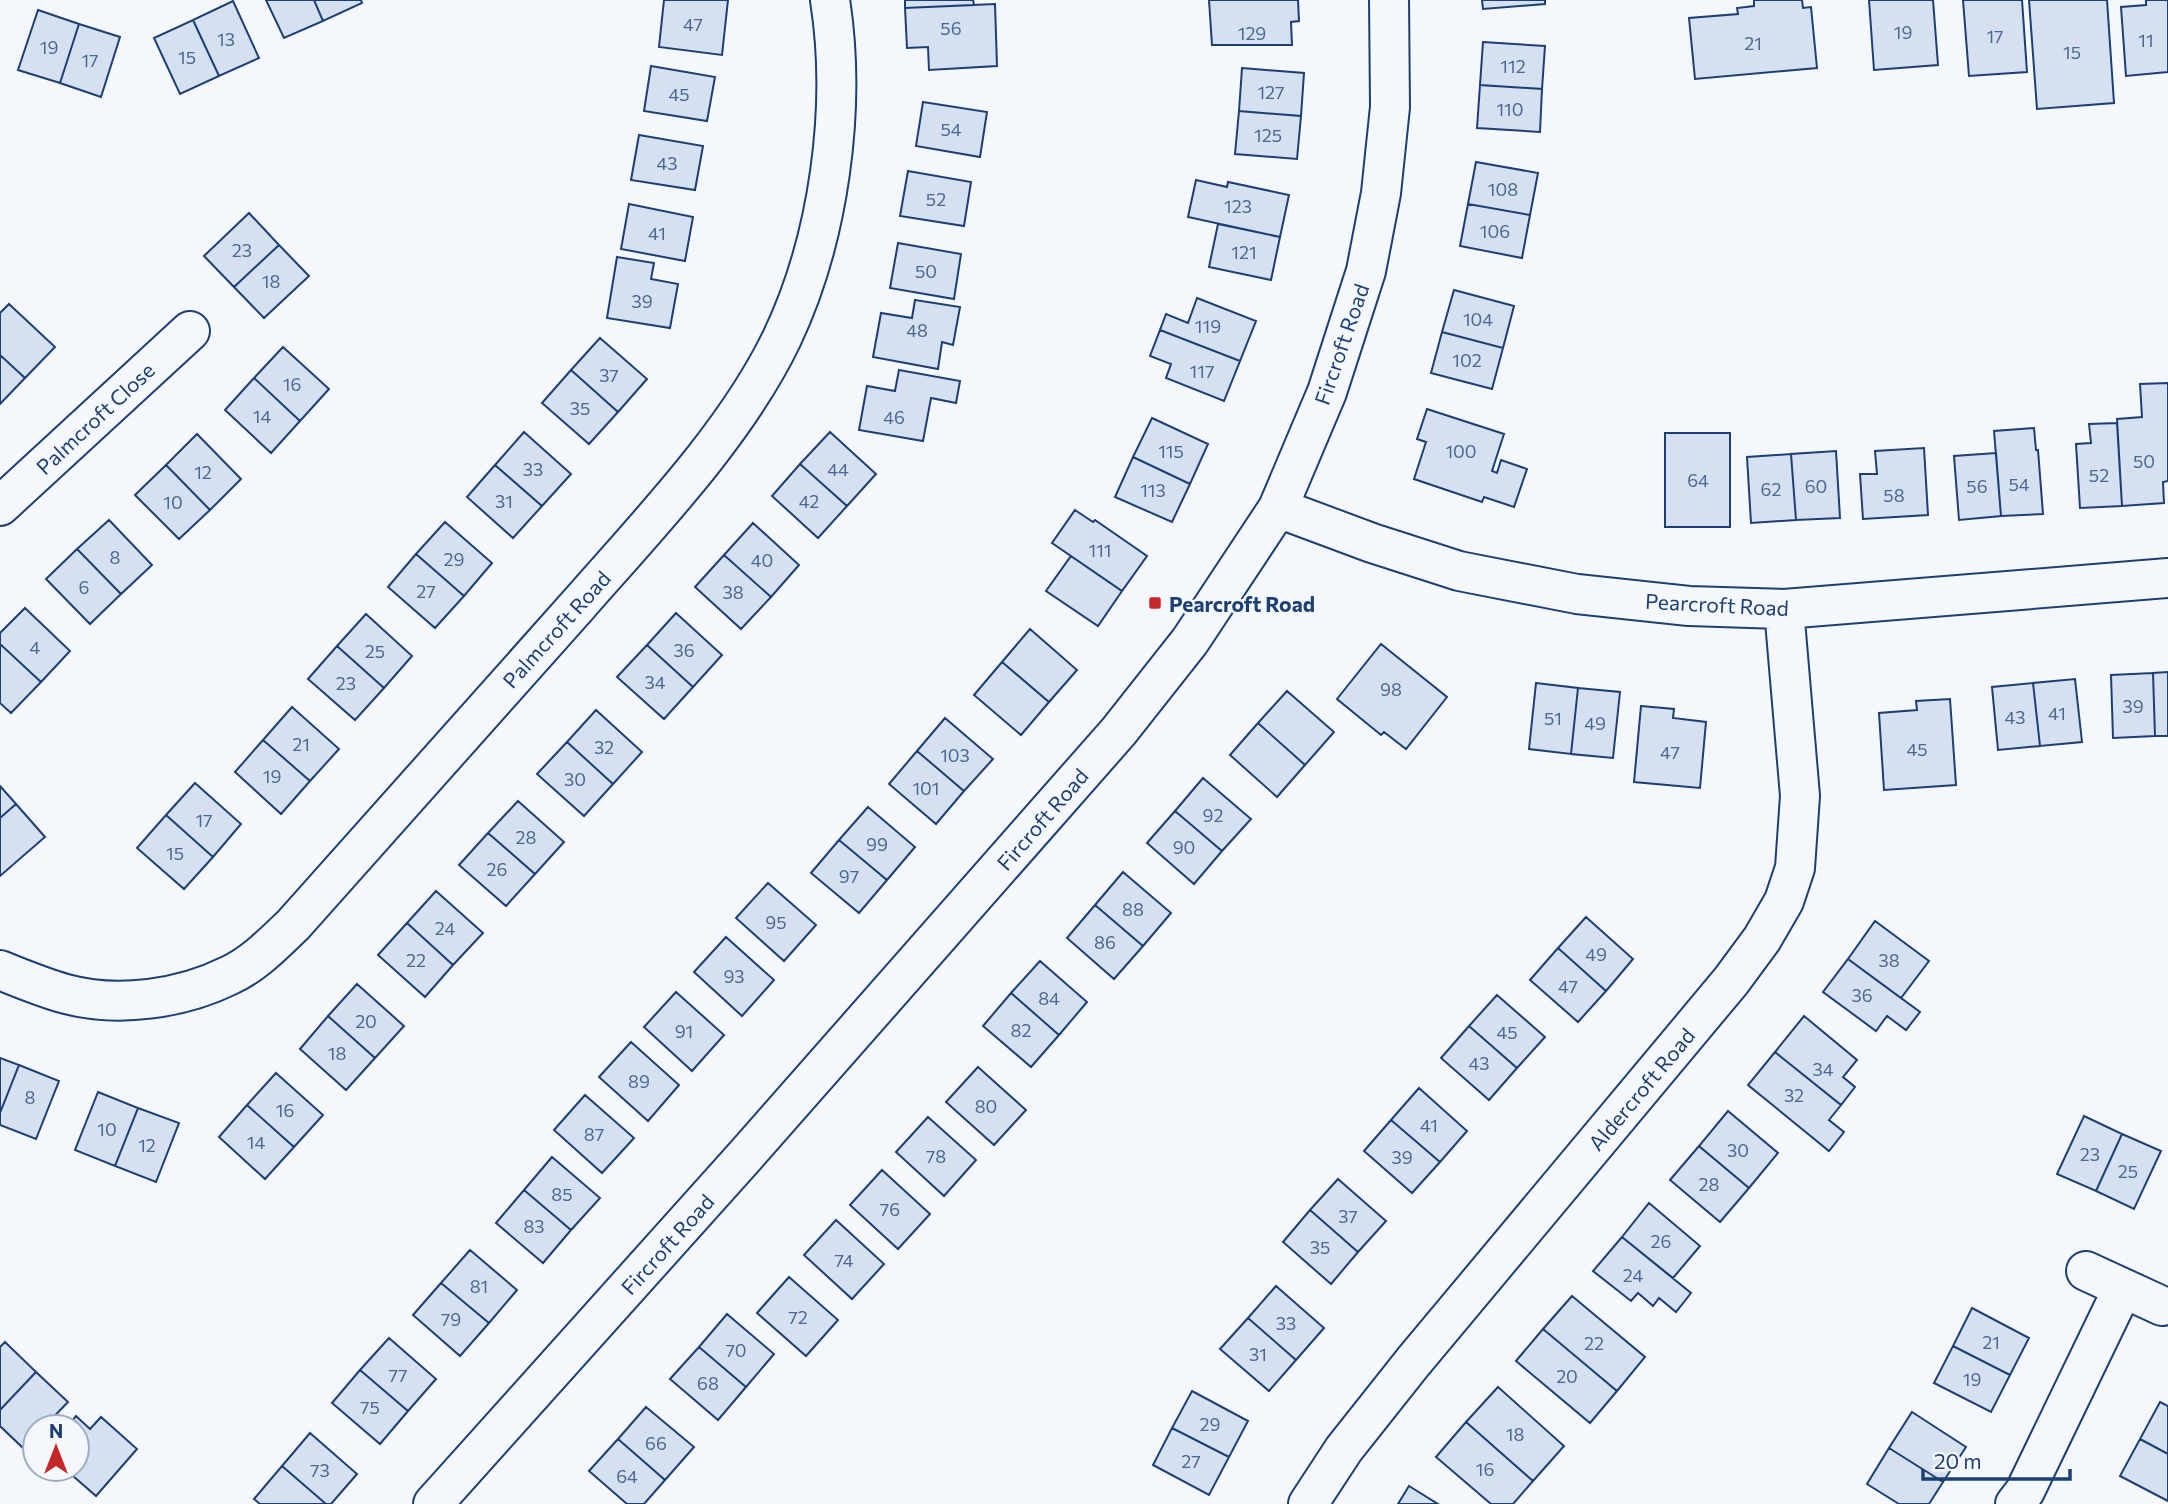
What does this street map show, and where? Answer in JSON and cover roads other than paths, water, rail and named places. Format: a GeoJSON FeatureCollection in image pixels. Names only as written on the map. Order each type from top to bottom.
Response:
{"type":"FeatureCollection","features":[{"type":"Feature","properties":{"kind":"street","name":"Palmcroft Road"},"geometry":{"type":"LineString","coordinates":[[0,970],[68,994],[107,1000],[173,994],[202,987],[232,975],[293,925],[636,538],[711,449],[746,399],[781,340],[795,306],[811,260],[825,200],[832,153],[836,64],[830,0]]}},
{"type":"Feature","properties":{"kind":"street","name":"Fircroft Road"},"geometry":{"type":"LineString","coordinates":[[433,1504],[746,1155],[1119,731],[1190,641],[1278,508],[1327,391],[1366,271],[1381,193],[1390,107],[1390,0]]}},
{"type":"Feature","properties":{"kind":"street","name":"Palmcroft Close"},"geometry":{"type":"LineString","coordinates":[[0,506],[190,331]]}},
{"type":"Feature","properties":{"kind":"street","name":"Pearcroft Road"},"geometry":{"type":"LineString","coordinates":[[1278,508],[1372,543],[1459,570],[1577,594],[1689,606],[1784,609],[2168,578]]}},
{"type":"Feature","properties":{"kind":"street","name":"Aldercroft Road"},"geometry":{"type":"LineString","coordinates":[[1308,1504],[1344,1449],[1413,1362],[1731,981],[1762,939],[1784,901],[1795,868],[1800,796],[1784,609]]}},
{"type":"Feature","properties":{"kind":"street"},"geometry":{"type":"LineString","coordinates":[[2086,1271],[2162,1306]]}},
{"type":"Feature","properties":{"kind":"street"},"geometry":{"type":"LineString","coordinates":[[2015,1504],[2025,1491],[2123,1288]]}},
{"type":"Feature","properties":{"kind":"place","name":"Pearcroft Road"},"geometry":{"type":"Point","coordinates":[1155,603]}}]}
